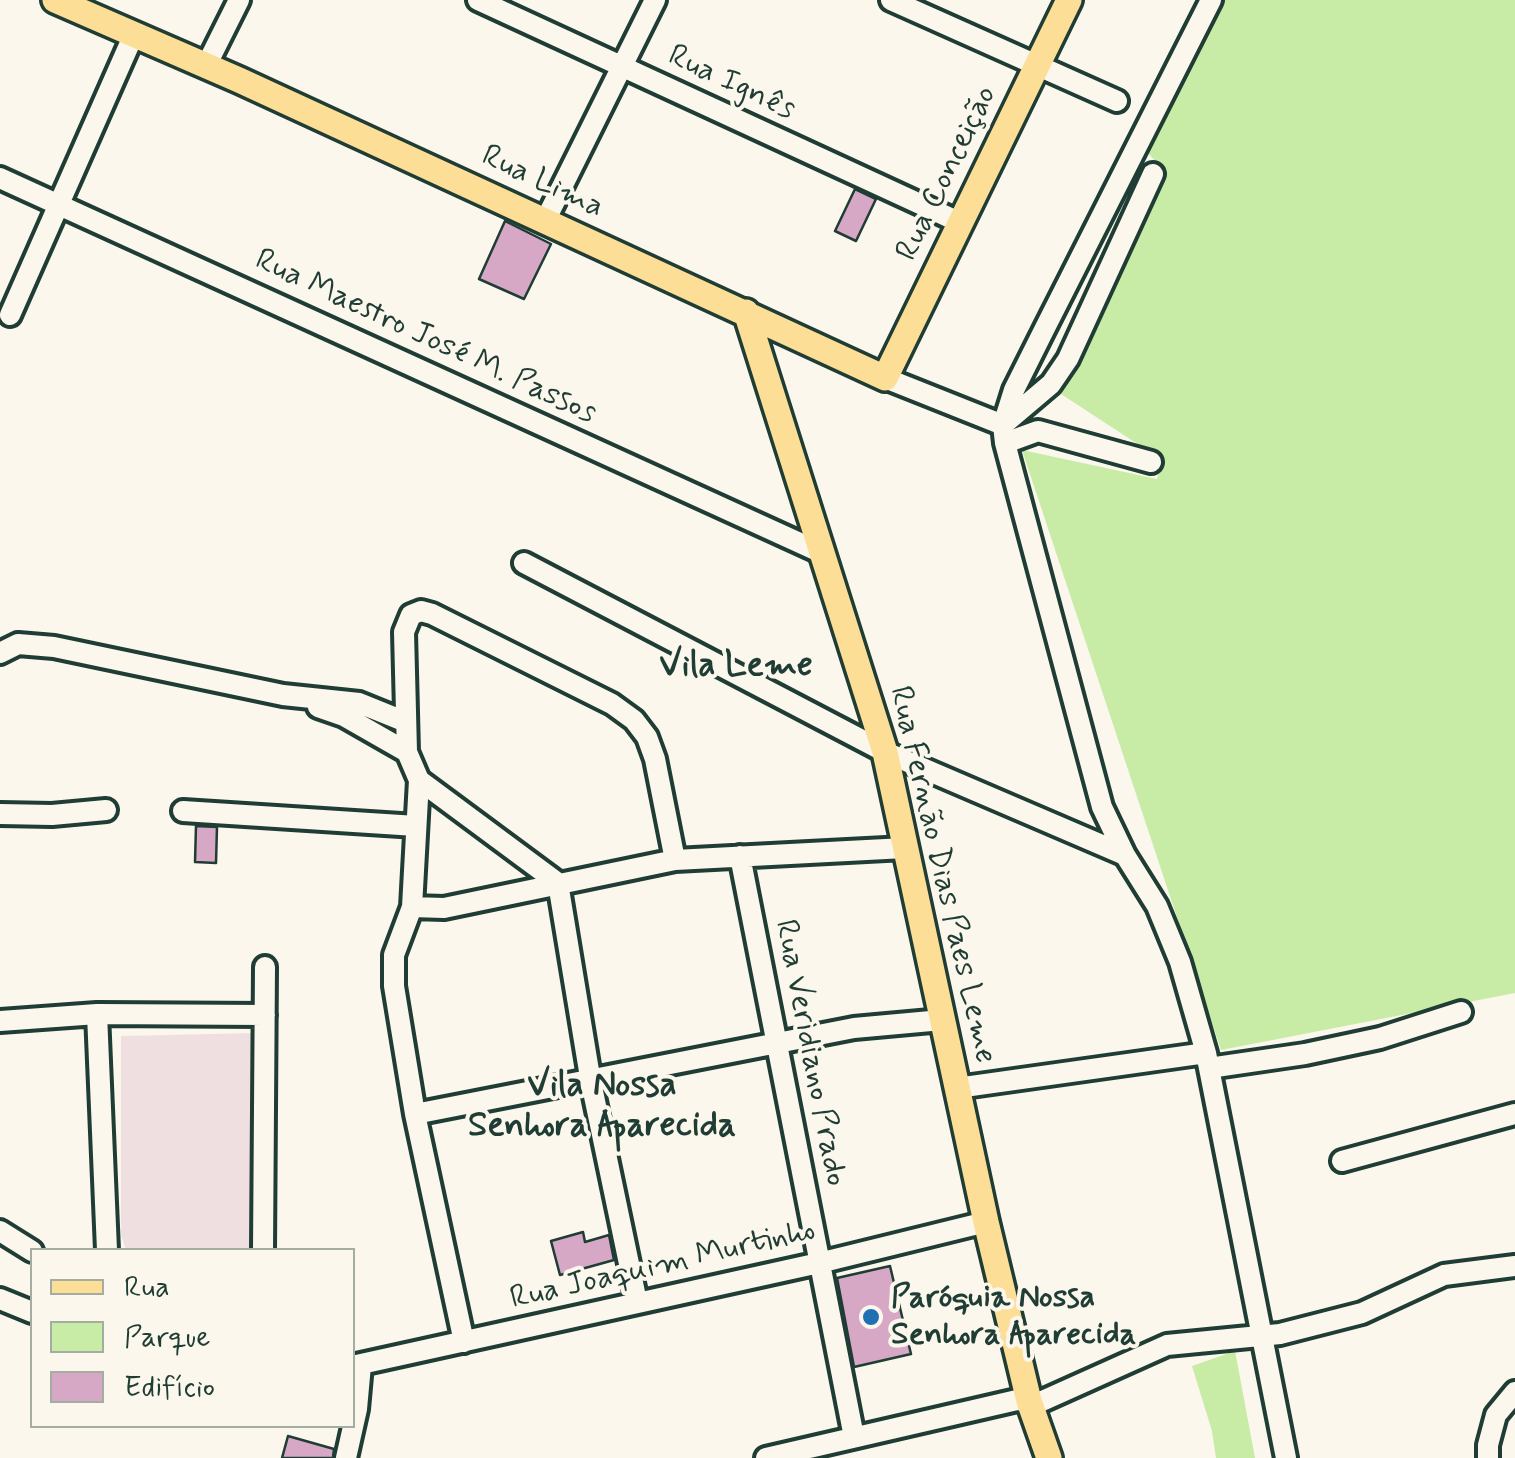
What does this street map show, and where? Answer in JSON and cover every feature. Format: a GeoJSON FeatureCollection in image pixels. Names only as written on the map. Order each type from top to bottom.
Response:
{"type":"FeatureCollection","features":[{"type":"Feature","properties":{"kind":"main road","name":"Rua Lima"},"geometry":{"type":"LineString","coordinates":[[55,0],[546,220],[885,378]]}},
{"type":"Feature","properties":{"kind":"main road","name":"Rua Conceição"},"geometry":{"type":"LineString","coordinates":[[885,378],[1069,0]]}},
{"type":"Feature","properties":{"kind":"main road","name":"Rua Fernão Dias Paes Leme"},"geometry":{"type":"LineString","coordinates":[[746,312],[885,752],[986,1222],[1028,1402],[1049,1458]]}},
{"type":"Feature","properties":{"kind":"street"},"geometry":{"type":"LineString","coordinates":[[206,66],[240,0]]}},
{"type":"Feature","properties":{"kind":"street","name":"Rua Ignês"},"geometry":{"type":"LineString","coordinates":[[478,0],[960,222]]}},
{"type":"Feature","properties":{"kind":"street"},"geometry":{"type":"LineString","coordinates":[[546,220],[656,0]]}},
{"type":"Feature","properties":{"kind":"street"},"geometry":{"type":"LineString","coordinates":[[891,0],[1117,101]]}},
{"type":"Feature","properties":{"kind":"street"},"geometry":{"type":"LineString","coordinates":[[1210,0],[1014,390],[1004,434],[1102,807],[1125,855],[1157,906],[1180,962],[1208,1060],[1286,1458]]}},
{"type":"Feature","properties":{"kind":"street"},"geometry":{"type":"LineString","coordinates":[[10,315],[134,34]]}},
{"type":"Feature","properties":{"kind":"street"},"geometry":{"type":"LineString","coordinates":[[1004,434],[1068,360],[1152,174]]}},
{"type":"Feature","properties":{"kind":"street","name":"Rua Maestro José M. Passos"},"geometry":{"type":"LineString","coordinates":[[0,178],[824,554]]}},
{"type":"Feature","properties":{"kind":"street","name":"Rua Lima"},"geometry":{"type":"LineString","coordinates":[[885,378],[1004,434]]}},
{"type":"Feature","properties":{"kind":"street"},"geometry":{"type":"LineString","coordinates":[[1004,434],[1038,431],[1151,462]]}},
{"type":"Feature","properties":{"kind":"street"},"geometry":{"type":"LineString","coordinates":[[524,563],[885,752],[1125,855]]}},
{"type":"Feature","properties":{"kind":"street"},"geometry":{"type":"LineString","coordinates":[[464,1342],[415,1114],[394,986],[394,955],[412,907],[419,780],[407,752],[406,622],[410,615],[421,611],[432,614],[612,704],[634,720],[655,758],[675,860]]}},
{"type":"Feature","properties":{"kind":"street"},"geometry":{"type":"LineString","coordinates":[[0,653],[18,644],[54,647],[283,695],[359,703],[406,722]]}},
{"type":"Feature","properties":{"kind":"street"},"geometry":{"type":"LineString","coordinates":[[283,695],[344,716],[407,752]]}},
{"type":"Feature","properties":{"kind":"street"},"geometry":{"type":"LineString","coordinates":[[419,780],[558,883],[590,1077],[638,1302]]}},
{"type":"Feature","properties":{"kind":"street"},"geometry":{"type":"LineString","coordinates":[[0,814],[106,810]]}},
{"type":"Feature","properties":{"kind":"street"},"geometry":{"type":"LineString","coordinates":[[183,811],[416,826]]}},
{"type":"Feature","properties":{"kind":"street"},"geometry":{"type":"LineString","coordinates":[[412,907],[444,908],[675,860],[905,848]]}},
{"type":"Feature","properties":{"kind":"street","name":"Rua Veridiano Prado"},"geometry":{"type":"LineString","coordinates":[[740,856],[854,1438]]}},
{"type":"Feature","properties":{"kind":"street"},"geometry":{"type":"LineString","coordinates":[[263,1248],[266,967]]}},
{"type":"Feature","properties":{"kind":"street"},"geometry":{"type":"LineString","coordinates":[[956,1088],[1208,1060],[1305,1054],[1461,1012]]}},
{"type":"Feature","properties":{"kind":"street"},"geometry":{"type":"LineString","coordinates":[[0,1021],[97,1014],[266,1015]]}},
{"type":"Feature","properties":{"kind":"street"},"geometry":{"type":"LineString","coordinates":[[97,1014],[107,1248]]}},
{"type":"Feature","properties":{"kind":"street"},"geometry":{"type":"LineString","coordinates":[[415,1114],[854,1028],[942,1020]]}},
{"type":"Feature","properties":{"kind":"street"},"geometry":{"type":"LineString","coordinates":[[1342,1161],[1515,1114]]}},
{"type":"Feature","properties":{"kind":"street","name":"Rua Joaquim Murtinho"},"geometry":{"type":"LineString","coordinates":[[357,1366],[986,1222]]}},
{"type":"Feature","properties":{"kind":"street"},"geometry":{"type":"LineString","coordinates":[[0,1230],[30,1250]]}},
{"type":"Feature","properties":{"kind":"street"},"geometry":{"type":"LineString","coordinates":[[766,1458],[1017,1400],[1040,1402],[1167,1345],[1280,1334],[1362,1313],[1444,1275],[1515,1266]]}},
{"type":"Feature","properties":{"kind":"street"},"geometry":{"type":"LineString","coordinates":[[0,1300],[30,1311]]}},
{"type":"Feature","properties":{"kind":"street"},"geometry":{"type":"LineString","coordinates":[[355,1418],[357,1366]]}},
{"type":"Feature","properties":{"kind":"street"},"geometry":{"type":"LineString","coordinates":[[1488,1458],[1496,1415],[1515,1392]]}},
{"type":"Feature","properties":{"kind":"street"},"geometry":{"type":"LineString","coordinates":[[346,1458],[353,1428]]}},
{"type":"Feature","properties":{"kind":"shaded area"},"geometry":{"type":"Polygon","coordinates":[[[256,1033],[260,1248],[125,1248],[121,1235],[121,1036],[256,1033]]]}},
{"type":"Feature","properties":{"kind":"green space"},"geometry":{"type":"Polygon","coordinates":[[[1221,0],[1515,0],[1515,993],[1221,1050],[1022,450],[1157,479],[1162,460],[1061,394],[1163,169],[1145,150],[1221,0]]]}},
{"type":"Feature","properties":{"kind":"green space"},"geometry":{"type":"Polygon","coordinates":[[[1235,1351],[1255,1458],[1216,1458],[1192,1366],[1235,1351]]]}},
{"type":"Feature","properties":{"kind":"building"},"geometry":{"type":"Polygon","coordinates":[[[855,189],[876,199],[856,241],[835,231],[855,189]]]}},
{"type":"Feature","properties":{"kind":"building"},"geometry":{"type":"Polygon","coordinates":[[[505,221],[551,244],[524,299],[479,279],[505,221]]]}},
{"type":"Feature","properties":{"kind":"building"},"geometry":{"type":"Polygon","coordinates":[[[196,826],[217,827],[216,863],[195,862],[196,826]]]}},
{"type":"Feature","properties":{"kind":"building"},"geometry":{"type":"Polygon","coordinates":[[[583,1232],[585,1242],[609,1235],[614,1260],[560,1275],[551,1241],[583,1232]]]}},
{"type":"Feature","properties":{"kind":"building","name":"Paróquia Nossa Senhora Aparecida"},"geometry":{"type":"Polygon","coordinates":[[[890,1266],[911,1354],[854,1367],[837,1278],[890,1266]]]}},
{"type":"Feature","properties":{"kind":"building"},"geometry":{"type":"Polygon","coordinates":[[[288,1436],[334,1449],[333,1458],[282,1458],[288,1436]]]}},
{"type":"Feature","properties":{"kind":"place","name":"Paróquia Nossa Senhora Aparecida"},"geometry":{"type":"Point","coordinates":[871,1317]}},
{"type":"Feature","properties":{"kind":"district","name":"Vila Leme"},"geometry":{"type":"Point","coordinates":[736,668]}},
{"type":"Feature","properties":{"kind":"district","name":"Vila Nossa Senhora Aparecida"},"geometry":{"type":"Point","coordinates":[602,1108]}}]}
